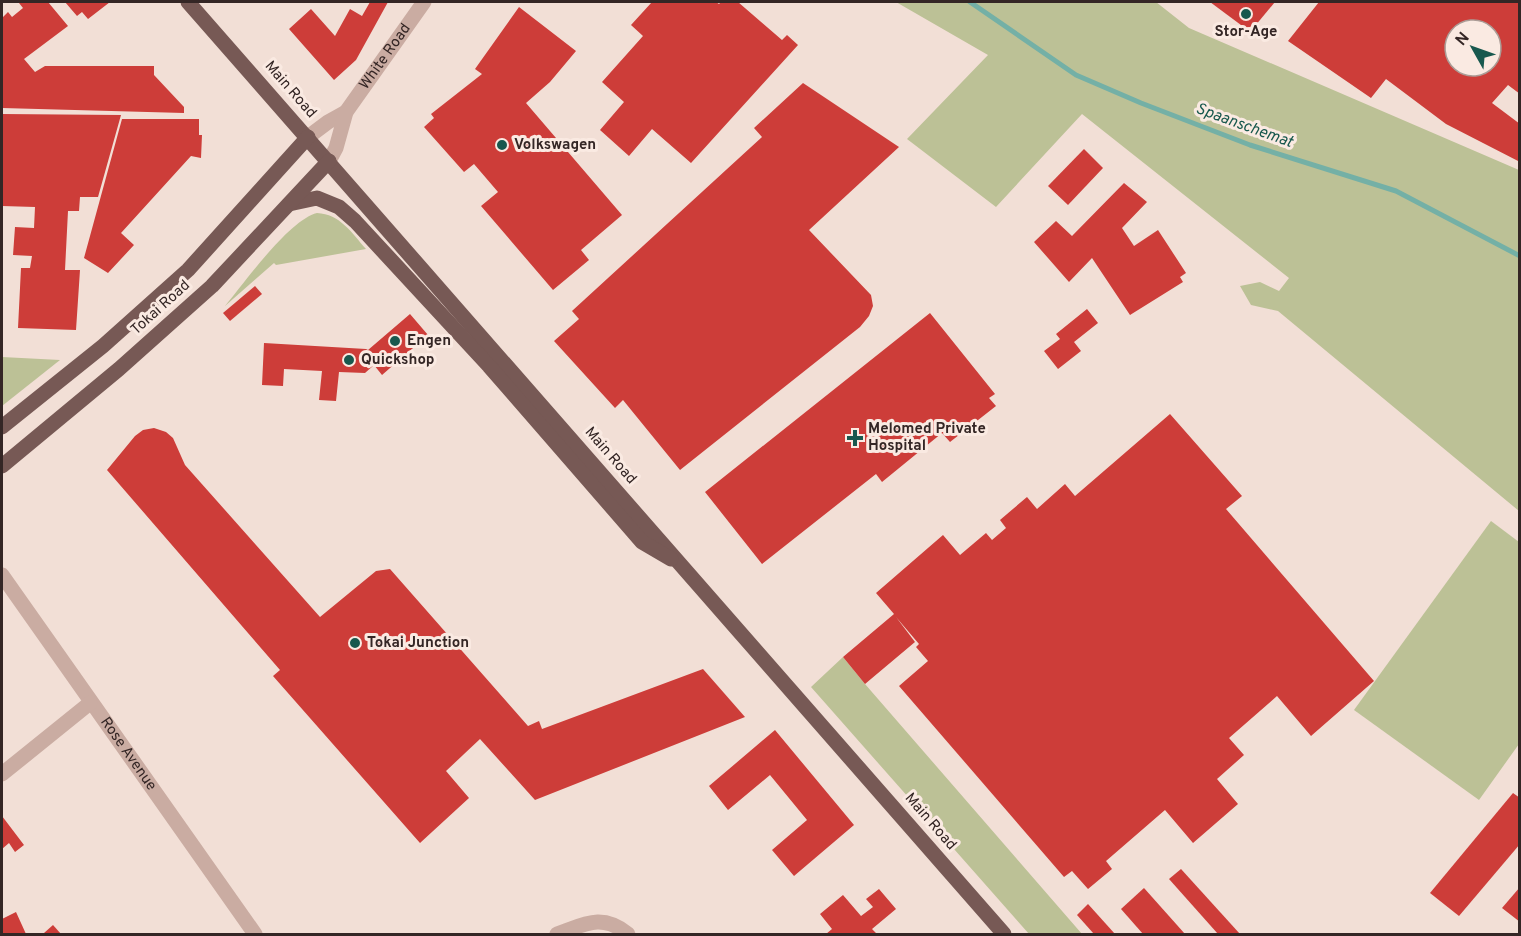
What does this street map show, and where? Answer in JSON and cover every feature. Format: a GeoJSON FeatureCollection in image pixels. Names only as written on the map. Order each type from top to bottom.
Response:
{"type":"FeatureCollection","features":[{"type":"Feature","properties":{"kind":"main road","name":"Main Road"},"geometry":{"type":"LineString","coordinates":[[188,2],[1004,934]]}},
{"type":"Feature","properties":{"kind":"main road","name":"Tokai Road"},"geometry":{"type":"LineString","coordinates":[[2,427],[120,332],[188,270],[308,137]]}},
{"type":"Feature","properties":{"kind":"main road","name":"Tokai Road"},"geometry":{"type":"LineString","coordinates":[[2,466],[119,369],[212,286],[329,161]]}},
{"type":"Feature","properties":{"kind":"main road"},"geometry":{"type":"LineString","coordinates":[[289,204],[317,198],[339,207],[355,221],[489,366],[642,542],[681,565]]}},
{"type":"Feature","properties":{"kind":"street","name":"White Road"},"geometry":{"type":"LineString","coordinates":[[329,161],[336,148],[346,112],[424,2]]}},
{"type":"Feature","properties":{"kind":"street","name":"White Road"},"geometry":{"type":"LineString","coordinates":[[308,137],[346,112]]}},
{"type":"Feature","properties":{"kind":"street","name":"Rose Avenue"},"geometry":{"type":"LineString","coordinates":[[2,575],[90,703],[255,934]]}},
{"type":"Feature","properties":{"kind":"street"},"geometry":{"type":"LineString","coordinates":[[2,774],[90,703]]}},
{"type":"Feature","properties":{"kind":"street"},"geometry":{"type":"LineString","coordinates":[[557,934],[581,925],[601,921],[618,927],[628,934]]}},
{"type":"Feature","properties":{"kind":"green space"},"geometry":{"type":"Polygon","coordinates":[[[896,2],[1156,2],[1189,28],[1519,170],[1519,511],[1278,311],[1251,305],[1240,286],[1260,282],[1279,291],[1289,278],[1082,114],[996,207],[907,139],[988,55],[896,2]]]}},
{"type":"Feature","properties":{"kind":"green space"},"geometry":{"type":"Polygon","coordinates":[[[317,213],[339,221],[366,249],[276,265],[274,263],[225,306],[281,239],[306,218],[317,213]]]}},
{"type":"Feature","properties":{"kind":"green space"},"geometry":{"type":"Polygon","coordinates":[[[2,357],[60,360],[2,406],[2,357]]]}},
{"type":"Feature","properties":{"kind":"green space"},"geometry":{"type":"Polygon","coordinates":[[[1491,521],[1519,542],[1519,744],[1479,800],[1354,710],[1491,521]]]}},
{"type":"Feature","properties":{"kind":"green space"},"geometry":{"type":"Polygon","coordinates":[[[843,657],[1082,934],[1029,934],[811,687],[843,657]]]}},
{"type":"Feature","properties":{"kind":"building"},"geometry":{"type":"Polygon","coordinates":[[[48,2],[68,26],[24,59],[35,72],[45,66],[154,66],[154,75],[184,107],[184,113],[2,108],[2,18],[8,12],[12,17],[23,8],[19,3],[48,2]]]}},
{"type":"Feature","properties":{"kind":"building"},"geometry":{"type":"Polygon","coordinates":[[[65,2],[110,2],[88,19],[82,12],[77,16],[65,2]]]}},
{"type":"Feature","properties":{"kind":"building"},"geometry":{"type":"Polygon","coordinates":[[[370,2],[388,2],[356,60],[334,80],[289,29],[311,9],[335,36],[350,9],[362,16],[370,2]]]}},
{"type":"Feature","properties":{"kind":"building"},"geometry":{"type":"Polygon","coordinates":[[[652,2],[716,2],[719,4],[738,2],[782,40],[787,35],[798,45],[691,163],[652,129],[629,156],[600,130],[624,102],[602,82],[643,36],[631,25],[652,2]]]}},
{"type":"Feature","properties":{"kind":"building","name":"Stor-Age"},"geometry":{"type":"Polygon","coordinates":[[[1210,2],[1275,2],[1255,26],[1245,28],[1210,2]]]}},
{"type":"Feature","properties":{"kind":"building"},"geometry":{"type":"Polygon","coordinates":[[[1319,2],[1520,2],[1520,94],[1508,85],[1492,103],[1520,124],[1520,162],[1446,124],[1386,79],[1371,98],[1288,41],[1319,2]]]}},
{"type":"Feature","properties":{"kind":"building","name":"Volkswagen"},"geometry":{"type":"Polygon","coordinates":[[[519,7],[576,51],[550,82],[526,103],[622,215],[581,250],[589,260],[553,290],[481,206],[498,192],[474,164],[464,172],[424,127],[434,118],[431,114],[482,74],[475,69],[519,7]]]}},
{"type":"Feature","properties":{"kind":"building"},"geometry":{"type":"Polygon","coordinates":[[[803,83],[899,147],[809,230],[871,295],[873,306],[869,316],[860,327],[680,470],[623,400],[615,408],[554,341],[579,319],[572,311],[762,137],[754,128],[803,83]]]}},
{"type":"Feature","properties":{"kind":"building"},"geometry":{"type":"Polygon","coordinates":[[[2,114],[121,115],[98,197],[80,197],[79,211],[68,211],[65,270],[80,270],[76,330],[18,328],[21,268],[30,268],[32,256],[13,255],[15,227],[34,228],[35,207],[2,206],[2,114]]]}},
{"type":"Feature","properties":{"kind":"building"},"geometry":{"type":"Polygon","coordinates":[[[122,119],[199,119],[199,135],[202,135],[201,158],[191,156],[121,233],[134,245],[108,273],[84,258],[122,119]]]}},
{"type":"Feature","properties":{"kind":"building"},"geometry":{"type":"Polygon","coordinates":[[[1084,149],[1103,168],[1068,205],[1048,186],[1084,149]]]}},
{"type":"Feature","properties":{"kind":"building"},"geometry":{"type":"Polygon","coordinates":[[[1124,183],[1147,202],[1122,228],[1134,246],[1158,230],[1186,273],[1180,277],[1183,282],[1130,315],[1092,258],[1069,282],[1034,242],[1056,221],[1072,236],[1124,183]]]}},
{"type":"Feature","properties":{"kind":"building"},"geometry":{"type":"Polygon","coordinates":[[[255,286],[262,294],[230,321],[223,313],[255,286]]]}},
{"type":"Feature","properties":{"kind":"building"},"geometry":{"type":"Polygon","coordinates":[[[1087,309],[1098,323],[1074,342],[1081,351],[1058,369],[1044,351],[1060,339],[1056,334],[1087,309]]]}},
{"type":"Feature","properties":{"kind":"building","name":"Melomed Private Hospital"},"geometry":{"type":"Polygon","coordinates":[[[930,313],[995,394],[989,398],[996,406],[950,442],[942,433],[882,482],[876,474],[762,564],[705,492],[930,313]]]}},
{"type":"Feature","properties":{"kind":"building"},"geometry":{"type":"Polygon","coordinates":[[[410,314],[428,335],[382,375],[374,365],[365,373],[339,372],[336,401],[319,400],[322,371],[284,369],[283,386],[262,385],[264,343],[368,350],[410,314]]]}},
{"type":"Feature","properties":{"kind":"building"},"geometry":{"type":"Polygon","coordinates":[[[1170,414],[1242,496],[1226,509],[1374,681],[1311,736],[1277,696],[1229,738],[1244,755],[1217,779],[1238,804],[1193,843],[1165,810],[1106,861],[1112,869],[1088,889],[1072,871],[1064,877],[899,686],[928,661],[916,647],[919,644],[896,617],[915,642],[865,684],[843,657],[894,614],[876,593],[943,535],[960,555],[986,533],[992,540],[1006,528],[1000,520],[1027,497],[1037,509],[1065,484],[1075,496],[1170,414]]]}},
{"type":"Feature","properties":{"kind":"building","name":"Tokai Junction"},"geometry":{"type":"Polygon","coordinates":[[[154,428],[166,432],[173,438],[185,465],[320,617],[376,571],[390,569],[528,726],[539,721],[542,729],[703,669],[745,717],[535,800],[480,739],[446,771],[469,798],[420,843],[273,676],[280,670],[107,470],[135,436],[143,430],[154,428]]]}},
{"type":"Feature","properties":{"kind":"building"},"geometry":{"type":"Polygon","coordinates":[[[775,730],[854,825],[794,876],[772,850],[807,820],[770,775],[728,810],[709,786],[775,730]]]}},
{"type":"Feature","properties":{"kind":"building"},"geometry":{"type":"Polygon","coordinates":[[[1513,793],[1520,798],[1520,844],[1459,916],[1430,893],[1513,793]]]}},
{"type":"Feature","properties":{"kind":"building"},"geometry":{"type":"Polygon","coordinates":[[[2,816],[24,845],[15,852],[9,843],[2,849],[2,816]]]}},
{"type":"Feature","properties":{"kind":"building"},"geometry":{"type":"Polygon","coordinates":[[[1181,869],[1240,934],[1218,934],[1169,879],[1181,869]]]}},
{"type":"Feature","properties":{"kind":"building"},"geometry":{"type":"Polygon","coordinates":[[[1520,887],[1520,922],[1502,908],[1520,887]]]}},
{"type":"Feature","properties":{"kind":"building"},"geometry":{"type":"Polygon","coordinates":[[[1144,888],[1185,934],[1143,934],[1121,909],[1144,888]]]}},
{"type":"Feature","properties":{"kind":"building"},"geometry":{"type":"Polygon","coordinates":[[[879,889],[896,909],[872,929],[877,934],[826,934],[832,929],[820,914],[843,895],[861,916],[873,907],[866,899],[879,889]]]}},
{"type":"Feature","properties":{"kind":"building"},"geometry":{"type":"Polygon","coordinates":[[[1088,904],[1115,934],[1094,934],[1077,915],[1088,904]]]}},
{"type":"Feature","properties":{"kind":"building"},"geometry":{"type":"Polygon","coordinates":[[[16,912],[26,934],[2,934],[2,919],[16,912]]]}},
{"type":"Feature","properties":{"kind":"building"},"geometry":{"type":"Polygon","coordinates":[[[53,925],[61,934],[44,933],[53,925]]]}},
{"type":"Feature","properties":{"kind":"waterway","name":"Spaanschemat"},"geometry":{"type":"LineString","coordinates":[[970,2],[1076,75],[1250,145],[1396,191],[1520,256]]}},
{"type":"Feature","properties":{"kind":"place","name":"Stor-Age"},"geometry":{"type":"Point","coordinates":[1246,14]}},
{"type":"Feature","properties":{"kind":"place","name":"Volkswagen"},"geometry":{"type":"Point","coordinates":[502,145]}},
{"type":"Feature","properties":{"kind":"place","name":"Engen"},"geometry":{"type":"Point","coordinates":[395,341]}},
{"type":"Feature","properties":{"kind":"place","name":"Quickshop"},"geometry":{"type":"Point","coordinates":[349,360]}},
{"type":"Feature","properties":{"kind":"place","name":"Melomed Private Hospital"},"geometry":{"type":"Point","coordinates":[855,438]}},
{"type":"Feature","properties":{"kind":"place","name":"Tokai Junction"},"geometry":{"type":"Point","coordinates":[355,643]}}]}
